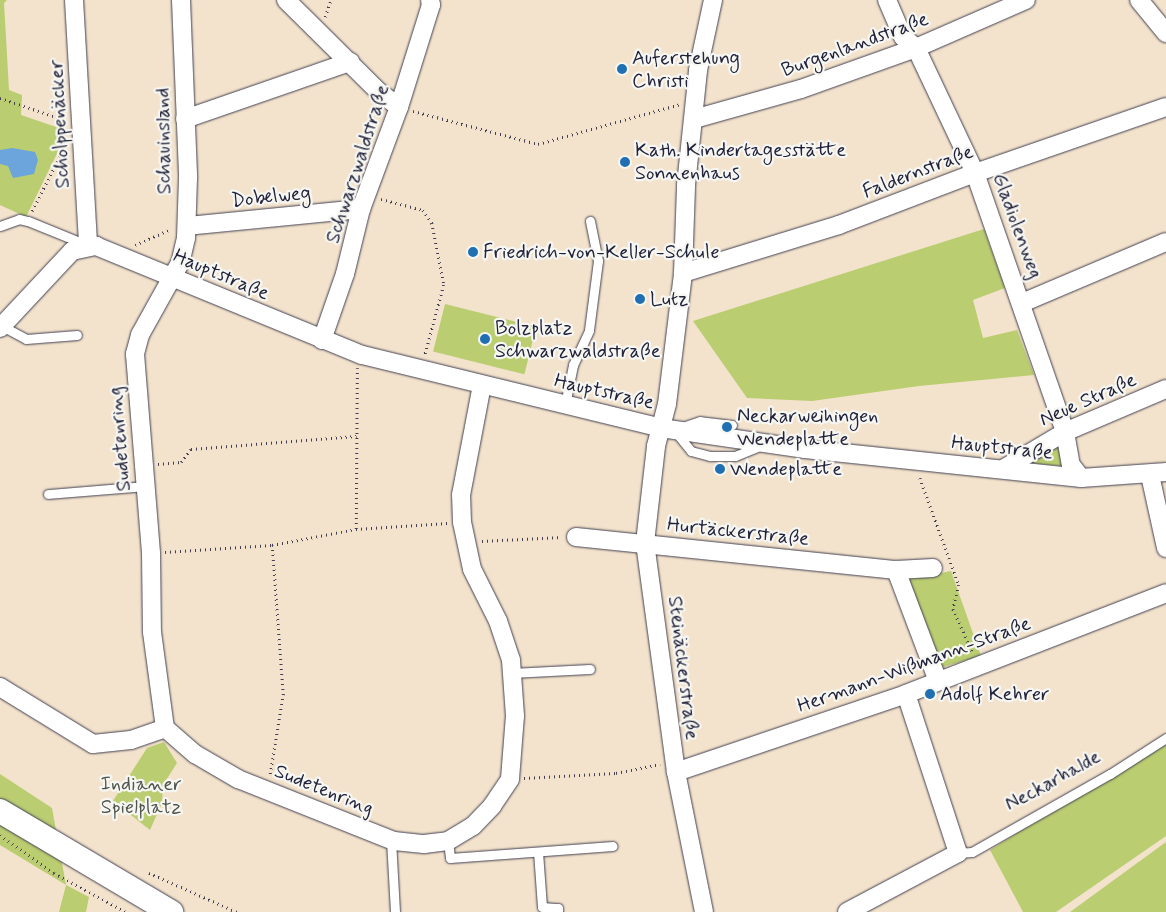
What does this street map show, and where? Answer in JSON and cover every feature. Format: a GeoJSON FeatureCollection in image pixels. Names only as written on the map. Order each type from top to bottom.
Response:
{"type":"FeatureCollection","features":[{"type":"Feature","properties":{"kind":"main road"},"geometry":{"type":"LineString","coordinates":[[0,811],[171,912]]}},
{"type":"Feature","properties":{"kind":"street","name":"Scholppenäcker"},"geometry":{"type":"LineString","coordinates":[[74,0],[88,245]]}},
{"type":"Feature","properties":{"kind":"street","name":"Schauinsland"},"geometry":{"type":"LineString","coordinates":[[172,278],[180,263],[187,226],[181,0]]}},
{"type":"Feature","properties":{"kind":"street"},"geometry":{"type":"LineString","coordinates":[[286,0],[379,92],[399,107]]}},
{"type":"Feature","properties":{"kind":"street","name":"Schwarzwaldstraße"},"geometry":{"type":"LineString","coordinates":[[322,340],[345,274],[361,206],[399,107],[430,0]]}},
{"type":"Feature","properties":{"kind":"street","name":"Steinäckerstraße"},"geometry":{"type":"LineString","coordinates":[[704,912],[675,766],[645,543],[656,446],[668,429],[668,404],[683,273],[686,185],[698,70],[713,0]]}},
{"type":"Feature","properties":{"kind":"street","name":"Gladiolenweg"},"geometry":{"type":"LineString","coordinates":[[887,0],[903,37],[916,48],[975,173],[1022,303],[1065,432],[1071,464],[1081,478]]}},
{"type":"Feature","properties":{"kind":"street","name":"Burgenlandstraße"},"geometry":{"type":"LineString","coordinates":[[694,119],[800,89],[916,48],[1026,0]]}},
{"type":"Feature","properties":{"kind":"street"},"geometry":{"type":"LineString","coordinates":[[1143,2],[1166,33]]}},
{"type":"Feature","properties":{"kind":"street"},"geometry":{"type":"LineString","coordinates":[[185,119],[350,62]]}},
{"type":"Feature","properties":{"kind":"street","name":"Faldernstraße"},"geometry":{"type":"LineString","coordinates":[[683,273],[839,225],[975,173],[1166,106]]}},
{"type":"Feature","properties":{"kind":"street","name":"Dobelweg"},"geometry":{"type":"LineString","coordinates":[[187,226],[361,206]]}},
{"type":"Feature","properties":{"kind":"street"},"geometry":{"type":"LineString","coordinates":[[1022,303],[1166,242]]}},
{"type":"Feature","properties":{"kind":"street"},"geometry":{"type":"LineString","coordinates":[[1,327],[64,258],[88,245]]}},
{"type":"Feature","properties":{"kind":"street","name":"Hauptstraße"},"geometry":{"type":"LineString","coordinates":[[88,245],[125,258],[362,355],[668,429],[765,444],[1081,478],[1158,473]]}},
{"type":"Feature","properties":{"kind":"street","name":"Sudetenring"},"geometry":{"type":"LineString","coordinates":[[172,278],[140,335],[135,354],[151,552],[152,632],[165,728],[195,754],[238,779],[391,840],[424,844],[448,841],[473,826],[492,806],[510,779],[515,716],[512,673],[498,621],[472,569],[464,542],[462,522],[461,495],[482,385]]}},
{"type":"Feature","properties":{"kind":"street","name":"Neue Straße"},"geometry":{"type":"LineString","coordinates":[[1004,469],[1065,432],[1166,389]]}},
{"type":"Feature","properties":{"kind":"street"},"geometry":{"type":"LineString","coordinates":[[1158,473],[1166,548]]}},
{"type":"Feature","properties":{"kind":"street","name":"Hurtäckerstraße"},"geometry":{"type":"LineString","coordinates":[[576,537],[896,570],[933,568]]}},
{"type":"Feature","properties":{"kind":"street"},"geometry":{"type":"LineString","coordinates":[[896,570],[938,681]]}},
{"type":"Feature","properties":{"kind":"street","name":"Hermann-Wißmann-Straße"},"geometry":{"type":"LineString","coordinates":[[675,766],[906,694],[1166,593]]}},
{"type":"Feature","properties":{"kind":"street"},"geometry":{"type":"LineString","coordinates":[[0,687],[93,744],[131,740],[165,728]]}},
{"type":"Feature","properties":{"kind":"street"},"geometry":{"type":"LineString","coordinates":[[906,694],[958,853]]}},
{"type":"Feature","properties":{"kind":"street","name":"Neckarhalde"},"geometry":{"type":"LineString","coordinates":[[847,912],[958,853]]}},
{"type":"Feature","properties":{"kind":"lane"},"geometry":{"type":"LineString","coordinates":[[0,226],[24,220],[88,245]]}},
{"type":"Feature","properties":{"kind":"lane"},"geometry":{"type":"LineString","coordinates":[[565,405],[573,365],[590,330],[598,261],[590,221]]}},
{"type":"Feature","properties":{"kind":"lane"},"geometry":{"type":"LineString","coordinates":[[1,327],[26,339],[77,335]]}},
{"type":"Feature","properties":{"kind":"lane"},"geometry":{"type":"LineString","coordinates":[[668,429],[700,421],[732,425]]}},
{"type":"Feature","properties":{"kind":"lane"},"geometry":{"type":"LineString","coordinates":[[48,494],[145,486]]}},
{"type":"Feature","properties":{"kind":"lane"},"geometry":{"type":"LineString","coordinates":[[512,673],[590,669]]}},
{"type":"Feature","properties":{"kind":"lane","name":"Neckarhalde"},"geometry":{"type":"LineString","coordinates":[[958,853],[972,852],[1110,774],[1166,738]]}},
{"type":"Feature","properties":{"kind":"lane"},"geometry":{"type":"LineString","coordinates":[[391,840],[395,912]]}},
{"type":"Feature","properties":{"kind":"lane"},"geometry":{"type":"LineString","coordinates":[[448,841],[450,858],[613,846]]}},
{"type":"Feature","properties":{"kind":"lane"},"geometry":{"type":"LineString","coordinates":[[538,852],[542,907],[558,908],[558,912]]}},
{"type":"Feature","properties":{"kind":"path"},"geometry":{"type":"LineString","coordinates":[[0,98],[81,126],[68,140],[24,220]]}},
{"type":"Feature","properties":{"kind":"path"},"geometry":{"type":"LineString","coordinates":[[399,107],[538,144],[695,100]]}},
{"type":"Feature","properties":{"kind":"path"},"geometry":{"type":"LineString","coordinates":[[361,206],[380,199],[390,201],[423,210],[432,223],[444,285],[420,370]]}},
{"type":"Feature","properties":{"kind":"path"},"geometry":{"type":"LineString","coordinates":[[125,258],[136,244],[160,232],[187,226]]}},
{"type":"Feature","properties":{"kind":"path"},"geometry":{"type":"LineString","coordinates":[[356,529],[356,376],[362,355]]}},
{"type":"Feature","properties":{"kind":"path"},"geometry":{"type":"LineString","coordinates":[[143,465],[181,462],[191,449],[356,436]]}},
{"type":"Feature","properties":{"kind":"path"},"geometry":{"type":"LineString","coordinates":[[151,552],[272,545],[356,529],[462,522]]}},
{"type":"Feature","properties":{"kind":"path"},"geometry":{"type":"LineString","coordinates":[[464,542],[576,537]]}},
{"type":"Feature","properties":{"kind":"path"},"geometry":{"type":"LineString","coordinates":[[267,790],[283,695],[272,545]]}},
{"type":"Feature","properties":{"kind":"path"},"geometry":{"type":"LineString","coordinates":[[510,779],[616,773],[675,766]]}},
{"type":"Feature","properties":{"kind":"path"},"geometry":{"type":"LineString","coordinates":[[0,835],[54,873],[126,912]]}},
{"type":"Feature","properties":{"kind":"path"},"geometry":{"type":"LineString","coordinates":[[150,873],[237,912]]}},
{"type":"Feature","properties":{"kind":"path"},"geometry":{"type":"LineString","coordinates":[[115,912],[116,907]]}},
{"type":"Feature","properties":{"kind":"green space"},"geometry":{"type":"Polygon","coordinates":[[[0,0],[7,0],[4,3],[9,90],[22,95],[21,115],[68,131],[26,217],[0,205],[0,0]]]}},
{"type":"Feature","properties":{"kind":"green space"},"geometry":{"type":"Polygon","coordinates":[[[984,229],[1005,288],[973,300],[983,338],[1017,330],[1034,375],[919,386],[812,401],[747,398],[693,321],[984,229]]]}},
{"type":"Feature","properties":{"kind":"green space","name":"Bolzplatz Schwarzwaldstraße"},"geometry":{"type":"Polygon","coordinates":[[[445,304],[536,327],[524,374],[433,352],[445,304]]]}},
{"type":"Feature","properties":{"kind":"green space"},"geometry":{"type":"Polygon","coordinates":[[[1060,442],[1063,466],[1028,463],[1060,442]]]}},
{"type":"Feature","properties":{"kind":"green space"},"geometry":{"type":"Polygon","coordinates":[[[951,571],[981,656],[943,667],[938,663],[906,580],[951,571]]]}},
{"type":"Feature","properties":{"kind":"green space"},"geometry":{"type":"Polygon","coordinates":[[[1166,740],[1166,836],[1056,912],[1023,912],[990,850],[1166,740]]]}},
{"type":"Feature","properties":{"kind":"green space","name":"Indianer Spielplatz"},"geometry":{"type":"Polygon","coordinates":[[[164,742],[177,763],[163,785],[162,803],[150,830],[113,801],[147,748],[164,742]]]}},
{"type":"Feature","properties":{"kind":"green space"},"geometry":{"type":"Polygon","coordinates":[[[0,774],[52,808],[66,885],[0,845],[0,774]]]}},
{"type":"Feature","properties":{"kind":"green space"},"geometry":{"type":"Polygon","coordinates":[[[1166,842],[1166,912],[1070,912],[1166,842]]]}},
{"type":"Feature","properties":{"kind":"green space"},"geometry":{"type":"Polygon","coordinates":[[[66,885],[89,897],[86,912],[59,912],[66,885]]]}},
{"type":"Feature","properties":{"kind":"water"},"geometry":{"type":"Polygon","coordinates":[[[12,148],[35,152],[38,160],[34,174],[13,178],[8,166],[0,164],[0,150],[12,148]]]}},
{"type":"Feature","properties":{"kind":"place","name":"Auferstehung Christi"},"geometry":{"type":"Point","coordinates":[622,69]}},
{"type":"Feature","properties":{"kind":"place","name":"Kath. Kindertagesstätte Sonnenhaus"},"geometry":{"type":"Point","coordinates":[625,162]}},
{"type":"Feature","properties":{"kind":"place","name":"Friedrich-von-Keller-Schule"},"geometry":{"type":"Point","coordinates":[473,252]}},
{"type":"Feature","properties":{"kind":"place","name":"Lutz"},"geometry":{"type":"Point","coordinates":[640,299]}},
{"type":"Feature","properties":{"kind":"place","name":"Bolzplatz Schwarzwaldstraße"},"geometry":{"type":"Point","coordinates":[485,339]}},
{"type":"Feature","properties":{"kind":"place","name":"Neckarweihingen Wendeplatte"},"geometry":{"type":"Point","coordinates":[727,427]}},
{"type":"Feature","properties":{"kind":"place","name":"Wendeplatte"},"geometry":{"type":"Point","coordinates":[720,469]}},
{"type":"Feature","properties":{"kind":"place","name":"Adolf Kehrer"},"geometry":{"type":"Point","coordinates":[930,694]}}]}
